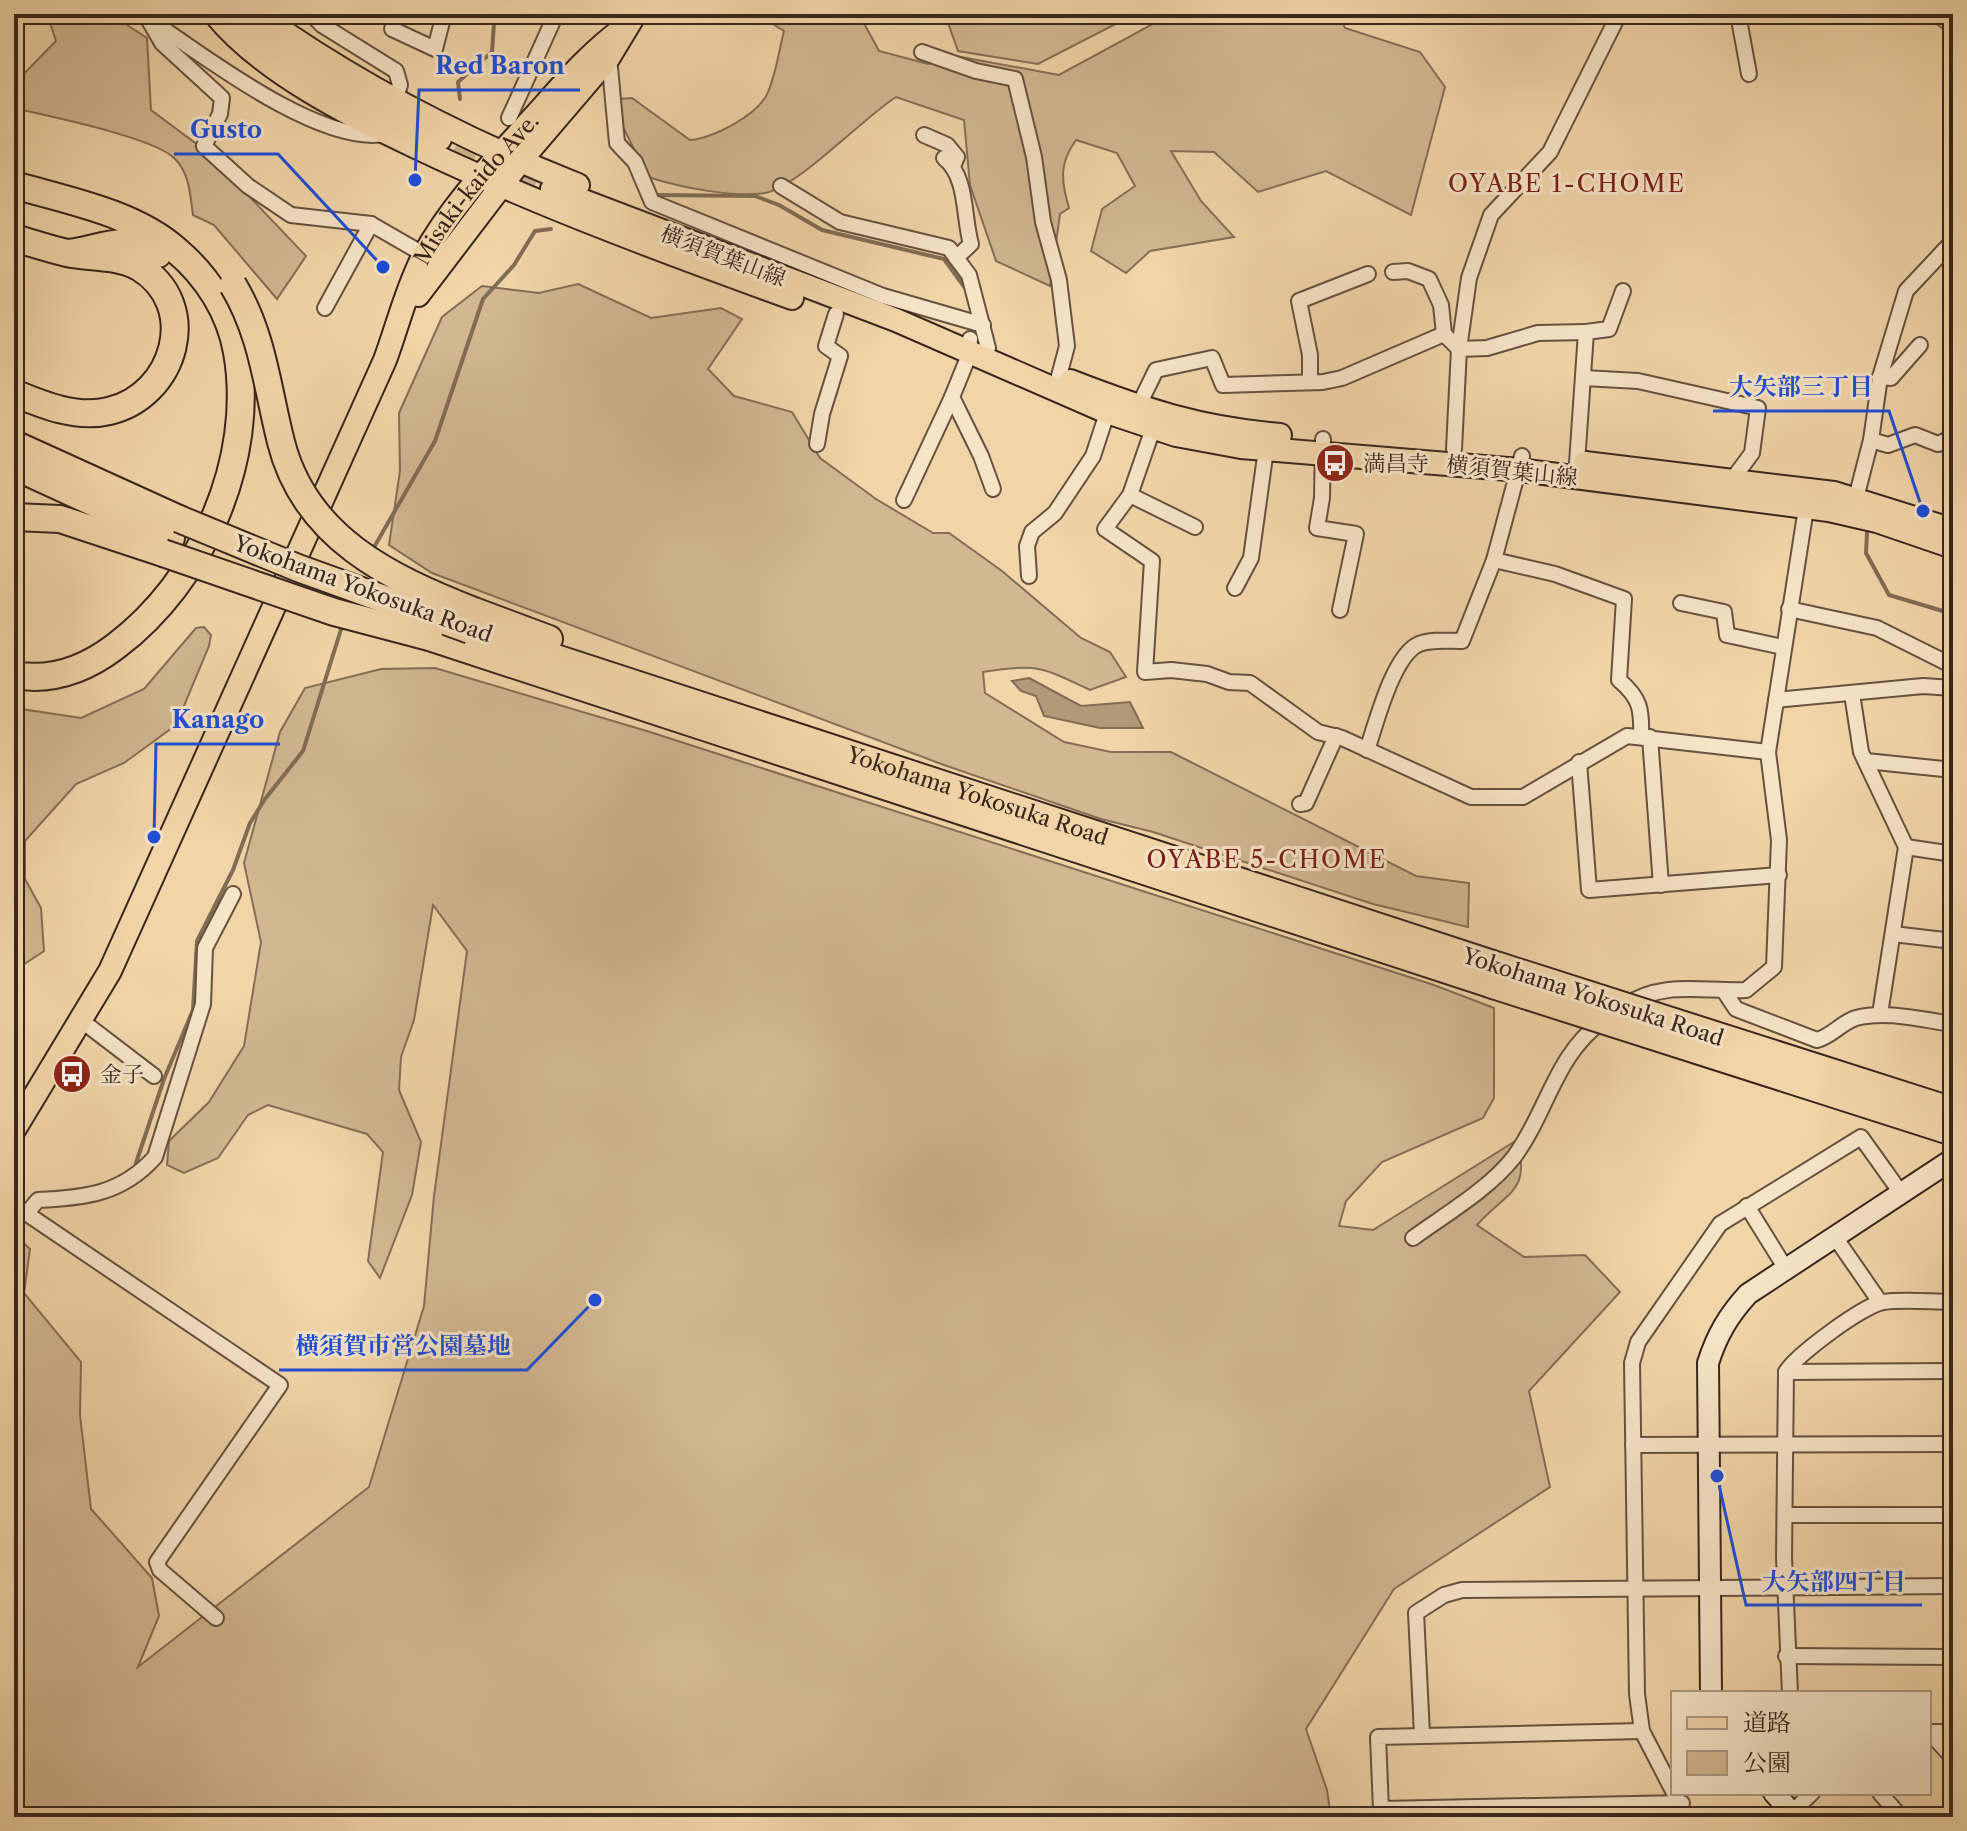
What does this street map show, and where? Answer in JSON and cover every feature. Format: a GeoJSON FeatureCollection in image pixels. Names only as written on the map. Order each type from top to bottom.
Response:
{"type":"FeatureCollection","features":[{"type":"Feature","properties":{"kind":"highway"},"geometry":{"type":"LineString","coordinates":[[14,185],[152,226],[180,239],[209,259],[233,285],[259,338],[286,459],[311,507],[338,538],[367,561],[472,620]]}},
{"type":"Feature","properties":{"kind":"highway"},"geometry":{"type":"LineString","coordinates":[[14,675],[54,676],[80,668],[105,655],[153,613],[181,579],[216,514],[232,463],[239,410],[240,375],[234,341],[220,304],[200,274],[163,239],[55,197]]}},
{"type":"Feature","properties":{"kind":"highway"},"geometry":{"type":"LineString","coordinates":[[14,238],[69,253],[119,259],[154,278],[173,312],[175,335],[170,359],[161,379],[130,404],[107,412],[62,410],[14,393]]}},
{"type":"Feature","properties":{"kind":"highway"},"geometry":{"type":"LineString","coordinates":[[14,661],[46,663],[82,652],[122,626],[158,589],[189,542],[206,505],[226,419],[224,352],[212,316],[189,281],[150,249],[133,242],[121,241],[69,253]]}},
{"type":"Feature","properties":{"kind":"highway","name":"Yokohama Yokosuka Road"},"geometry":{"type":"LineString","coordinates":[[14,444],[171,537],[298,568],[472,620],[860,758],[1953,1132]]}},
{"type":"Feature","properties":{"kind":"highway","name":"Yokohama Yokosuka Road"},"geometry":{"type":"LineString","coordinates":[[14,466],[334,612],[429,637],[1496,976],[1953,1111]]}},
{"type":"Feature","properties":{"kind":"highway"},"geometry":{"type":"LineString","coordinates":[[14,517],[60,519],[171,537]]}},
{"type":"Feature","properties":{"kind":"main road"},"geometry":{"type":"LineString","coordinates":[[215,14],[271,64],[340,110],[491,182],[836,314],[977,342]]}},
{"type":"Feature","properties":{"kind":"main road"},"geometry":{"type":"LineString","coordinates":[[228,14],[346,94],[456,146]]}},
{"type":"Feature","properties":{"kind":"main road"},"geometry":{"type":"LineString","coordinates":[[243,14],[263,37]]}},
{"type":"Feature","properties":{"kind":"main road"},"geometry":{"type":"LineString","coordinates":[[258,14],[310,52],[395,101],[512,156],[977,342]]}},
{"type":"Feature","properties":{"kind":"main road","name":"Misaki-kaido Ave."},"geometry":{"type":"LineString","coordinates":[[512,156],[609,57],[629,21]]}},
{"type":"Feature","properties":{"kind":"main road","name":"Misaki-kaido Ave."},"geometry":{"type":"LineString","coordinates":[[14,1130],[82,1021],[123,943],[393,337],[431,259],[598,46],[629,21]]}},
{"type":"Feature","properties":{"kind":"main road","name":"横須賀葉山線"},"geometry":{"type":"LineString","coordinates":[[552,189],[896,320],[977,342],[1059,376],[1110,405]]}},
{"type":"Feature","properties":{"kind":"main road","name":"横須賀葉山線"},"geometry":{"type":"LineString","coordinates":[[977,342],[1110,405],[1149,417],[1267,441],[1521,463],[1807,498],[1856,498],[1953,530]]}},
{"type":"Feature","properties":{"kind":"main road","name":"横須賀葉山線"},"geometry":{"type":"LineString","coordinates":[[1323,446],[1454,449],[1521,463],[1577,463],[1732,480],[1807,498],[1953,547]]}},
{"type":"Feature","properties":{"kind":"street"},"geometry":{"type":"LineString","coordinates":[[311,14],[322,25],[396,71],[400,85],[395,101]]}},
{"type":"Feature","properties":{"kind":"street"},"geometry":{"type":"LineString","coordinates":[[397,14],[392,29],[435,49],[444,14]]}},
{"type":"Feature","properties":{"kind":"street"},"geometry":{"type":"LineString","coordinates":[[509,118],[556,14]]}},
{"type":"Feature","properties":{"kind":"street"},"geometry":{"type":"LineString","coordinates":[[1454,449],[1459,349],[1469,278],[1491,215],[1550,152],[1619,14]]}},
{"type":"Feature","properties":{"kind":"street"},"geometry":{"type":"LineString","coordinates":[[1738,14],[1749,74]]}},
{"type":"Feature","properties":{"kind":"street"},"geometry":{"type":"LineString","coordinates":[[147,16],[279,104],[356,136],[388,134]]}},
{"type":"Feature","properties":{"kind":"street"},"geometry":{"type":"LineString","coordinates":[[147,16],[162,43],[222,98],[220,114],[204,146],[248,186],[291,215],[371,224],[431,259]]}},
{"type":"Feature","properties":{"kind":"street"},"geometry":{"type":"LineString","coordinates":[[922,52],[976,71],[1015,79],[1034,157],[1043,222],[1059,280],[1067,346],[1059,376]]}},
{"type":"Feature","properties":{"kind":"street"},"geometry":{"type":"LineString","coordinates":[[609,57],[617,143],[635,162],[652,202],[883,296],[977,342]]}},
{"type":"Feature","properties":{"kind":"street"},"geometry":{"type":"LineString","coordinates":[[924,135],[953,149],[957,157],[949,162],[971,244],[956,258]]}},
{"type":"Feature","properties":{"kind":"street"},"geometry":{"type":"LineString","coordinates":[[781,186],[840,222],[949,248],[969,275],[977,342],[904,500]]}},
{"type":"Feature","properties":{"kind":"street"},"geometry":{"type":"LineString","coordinates":[[325,308],[371,224]]}},
{"type":"Feature","properties":{"kind":"street"},"geometry":{"type":"LineString","coordinates":[[1856,498],[1871,440],[1880,377],[1906,291],[1952,242]]}},
{"type":"Feature","properties":{"kind":"street"},"geometry":{"type":"LineString","coordinates":[[1393,272],[1408,271],[1429,279],[1441,305],[1444,334],[1459,349],[1487,348],[1538,333],[1609,329],[1623,291]]}},
{"type":"Feature","properties":{"kind":"street"},"geometry":{"type":"LineString","coordinates":[[1310,382],[1310,355],[1299,301],[1368,274]]}},
{"type":"Feature","properties":{"kind":"street"},"geometry":{"type":"LineString","coordinates":[[817,444],[822,414],[840,356],[826,346],[836,314]]}},
{"type":"Feature","properties":{"kind":"street"},"geometry":{"type":"LineString","coordinates":[[1577,463],[1586,332]]}},
{"type":"Feature","properties":{"kind":"street"},"geometry":{"type":"LineString","coordinates":[[1444,334],[1342,378],[1223,385],[1212,358],[1156,370],[1149,417],[1130,495],[1105,529],[1152,561],[1145,672],[1171,670],[1207,674],[1229,682],[1250,683],[1318,732],[1336,736],[1471,797],[1523,797],[1547,786],[1579,762],[1627,736],[1768,752]]}},
{"type":"Feature","properties":{"kind":"street"},"geometry":{"type":"LineString","coordinates":[[1880,377],[1891,378],[1920,345]]}},
{"type":"Feature","properties":{"kind":"street"},"geometry":{"type":"LineString","coordinates":[[1584,378],[1638,381],[1758,408],[1752,453],[1732,480]]}},
{"type":"Feature","properties":{"kind":"street"},"geometry":{"type":"LineString","coordinates":[[952,397],[981,456],[993,489]]}},
{"type":"Feature","properties":{"kind":"street"},"geometry":{"type":"LineString","coordinates":[[1029,576],[1027,546],[1032,532],[1055,513],[1093,456],[1110,405]]}},
{"type":"Feature","properties":{"kind":"street"},"geometry":{"type":"LineString","coordinates":[[1871,440],[1888,445],[1915,435],[1938,444],[1953,437]]}},
{"type":"Feature","properties":{"kind":"street"},"geometry":{"type":"LineString","coordinates":[[1235,588],[1251,558],[1267,441]]}},
{"type":"Feature","properties":{"kind":"street"},"geometry":{"type":"LineString","coordinates":[[1323,446],[1322,498],[1317,528],[1356,534],[1340,610]]}},
{"type":"Feature","properties":{"kind":"street"},"geometry":{"type":"LineString","coordinates":[[1367,750],[1396,669],[1407,652],[1430,641],[1462,641],[1494,560],[1521,463]]}},
{"type":"Feature","properties":{"kind":"street"},"geometry":{"type":"LineString","coordinates":[[1130,495],[1195,527]]}},
{"type":"Feature","properties":{"kind":"street"},"geometry":{"type":"LineString","coordinates":[[1413,1238],[1512,1159],[1533,1126],[1560,1066],[1583,1035],[1641,994],[1663,988],[1746,990],[1774,967],[1779,840],[1768,752],[1807,498]]}},
{"type":"Feature","properties":{"kind":"street"},"geometry":{"type":"LineString","coordinates":[[1494,560],[1555,574],[1624,599],[1619,680],[1635,693],[1643,711],[1661,885]]}},
{"type":"Feature","properties":{"kind":"street"},"geometry":{"type":"LineString","coordinates":[[1681,603],[1724,612],[1727,635],[1783,647]]}},
{"type":"Feature","properties":{"kind":"street"},"geometry":{"type":"LineString","coordinates":[[1789,609],[1877,628],[1949,664],[1953,672]]}},
{"type":"Feature","properties":{"kind":"street"},"geometry":{"type":"LineString","coordinates":[[1776,700],[1923,686],[1953,688]]}},
{"type":"Feature","properties":{"kind":"street"},"geometry":{"type":"LineString","coordinates":[[1852,694],[1861,752],[1906,847],[1880,1014]]}},
{"type":"Feature","properties":{"kind":"street"},"geometry":{"type":"LineString","coordinates":[[1300,804],[1306,803],[1336,736]]}},
{"type":"Feature","properties":{"kind":"street"},"geometry":{"type":"LineString","coordinates":[[1866,761],[1953,770]]}},
{"type":"Feature","properties":{"kind":"street"},"geometry":{"type":"LineString","coordinates":[[1579,762],[1589,890],[1779,875]]}},
{"type":"Feature","properties":{"kind":"street"},"geometry":{"type":"LineString","coordinates":[[1906,847],[1953,854]]}},
{"type":"Feature","properties":{"kind":"street"},"geometry":{"type":"LineString","coordinates":[[216,1618],[160,1570],[157,1562],[280,1385],[20,1210],[38,1200],[107,1191],[138,1176],[155,1157],[203,1004],[205,948],[233,894]]}},
{"type":"Feature","properties":{"kind":"street"},"geometry":{"type":"LineString","coordinates":[[1893,934],[1953,941]]}},
{"type":"Feature","properties":{"kind":"street"},"geometry":{"type":"LineString","coordinates":[[1724,991],[1736,1009],[1817,1040],[1829,1036],[1852,1019],[1880,1014],[1953,1024]]}},
{"type":"Feature","properties":{"kind":"street"},"geometry":{"type":"LineString","coordinates":[[82,1021],[154,1076]]}},
{"type":"Feature","properties":{"kind":"street"},"geometry":{"type":"LineString","coordinates":[[1671,1785],[1642,1731],[1637,1694],[1632,1363],[1638,1342],[1720,1224],[1861,1137],[1901,1193]]}},
{"type":"Feature","properties":{"kind":"street"},"geometry":{"type":"LineString","coordinates":[[1711,1691],[1708,1363],[1716,1340],[1727,1318],[1748,1294],[1953,1159]]}},
{"type":"Feature","properties":{"kind":"street"},"geometry":{"type":"LineString","coordinates":[[1747,1206],[1786,1269]]}},
{"type":"Feature","properties":{"kind":"street"},"geometry":{"type":"LineString","coordinates":[[1835,1237],[1880,1302]]}},
{"type":"Feature","properties":{"kind":"street"},"geometry":{"type":"LineString","coordinates":[[1790,1691],[1785,1588],[1786,1372],[1802,1353],[1880,1302],[1953,1302]]}},
{"type":"Feature","properties":{"kind":"street"},"geometry":{"type":"LineString","coordinates":[[1786,1372],[1953,1371]]}},
{"type":"Feature","properties":{"kind":"street"},"geometry":{"type":"LineString","coordinates":[[1633,1445],[1953,1444]]}},
{"type":"Feature","properties":{"kind":"street"},"geometry":{"type":"LineString","coordinates":[[1785,1515],[1953,1515]]}},
{"type":"Feature","properties":{"kind":"street"},"geometry":{"type":"LineString","coordinates":[[1422,1734],[1416,1613],[1426,1604],[1462,1590],[1953,1586]]}},
{"type":"Feature","properties":{"kind":"street"},"geometry":{"type":"LineString","coordinates":[[1786,1656],[1953,1657]]}},
{"type":"Feature","properties":{"kind":"street"},"geometry":{"type":"LineString","coordinates":[[1642,1731],[1378,1737],[1381,1809],[1677,1796],[1692,1817]]}},
{"type":"Feature","properties":{"kind":"street"},"geometry":{"type":"LineString","coordinates":[[1931,1732],[1953,1732]]}},
{"type":"Feature","properties":{"kind":"street"},"geometry":{"type":"LineString","coordinates":[[1931,1734],[1953,1758]]}},
{"type":"Feature","properties":{"kind":"street"},"geometry":{"type":"LineString","coordinates":[[1776,1795],[1794,1815],[1810,1795]]}},
{"type":"Feature","properties":{"kind":"street"},"geometry":{"type":"LineString","coordinates":[[1882,1795],[1901,1817]]}},
{"type":"Feature","properties":{"kind":"green space"},"geometry":{"type":"Polygon","coordinates":[[[47,14],[110,14],[147,38],[151,110],[206,151],[306,256],[277,299],[214,225],[193,215],[186,177],[174,158],[145,142],[123,135],[14,108],[14,84],[56,41],[47,14]]]}},
{"type":"Feature","properties":{"kind":"green space"},"geometry":{"type":"Polygon","coordinates":[[[739,14],[859,14],[879,51],[928,64],[956,56],[1059,75],[1171,14],[1339,14],[1345,28],[1420,52],[1445,87],[1411,215],[1326,171],[1258,192],[1214,152],[1171,151],[1201,201],[1234,237],[1150,251],[1126,273],[1091,251],[1102,209],[1135,186],[1117,153],[1076,140],[1064,165],[1063,181],[1069,208],[1060,214],[1050,286],[996,261],[970,185],[964,120],[896,97],[812,166],[779,188],[765,193],[706,191],[648,177],[612,105],[619,99],[632,98],[690,140],[722,130],[745,117],[763,101],[768,92],[784,31],[768,21],[739,14]]]}},
{"type":"Feature","properties":{"kind":"green space"},"geometry":{"type":"Polygon","coordinates":[[[945,14],[1135,14],[1038,64],[958,51],[945,14]]]}},
{"type":"Feature","properties":{"kind":"green space"},"geometry":{"type":"Polygon","coordinates":[[[1924,14],[1953,14],[1953,37],[1924,14]]]}},
{"type":"Feature","properties":{"kind":"green space"},"geometry":{"type":"Polygon","coordinates":[[[578,284],[651,318],[721,308],[742,319],[708,369],[734,396],[792,412],[820,458],[876,499],[933,533],[949,533],[1002,571],[1081,638],[1110,652],[1126,677],[1090,690],[1038,669],[1001,669],[983,672],[985,693],[1064,742],[1111,752],[1171,752],[1416,876],[1469,883],[1468,927],[1373,904],[1153,832],[1101,819],[944,765],[432,573],[389,545],[400,471],[399,413],[442,317],[482,286],[539,293],[578,284]]]}},
{"type":"Feature","properties":{"kind":"green space"},"geometry":{"type":"Polygon","coordinates":[[[204,627],[211,635],[209,646],[176,725],[124,763],[76,784],[25,841],[25,879],[41,908],[44,951],[14,971],[14,708],[81,718],[144,689],[196,628],[204,627]]]}},
{"type":"Feature","properties":{"kind":"green space"},"geometry":{"type":"Polygon","coordinates":[[[435,668],[650,732],[1434,985],[1494,1008],[1494,1098],[1483,1118],[1382,1162],[1346,1201],[1339,1226],[1373,1230],[1517,1140],[1521,1157],[1519,1181],[1477,1225],[1524,1257],[1585,1255],[1620,1292],[1529,1391],[1550,1487],[1394,1589],[1306,1729],[1327,1790],[1331,1817],[14,1817],[14,1234],[30,1249],[24,1293],[81,1362],[80,1415],[91,1509],[152,1578],[159,1616],[138,1667],[369,1487],[424,1306],[434,1196],[467,951],[433,905],[414,1020],[401,1057],[399,1090],[421,1142],[412,1195],[380,1278],[368,1261],[383,1152],[367,1134],[268,1105],[248,1115],[218,1158],[184,1173],[167,1165],[169,1141],[209,1102],[244,1046],[261,942],[244,863],[280,732],[305,688],[381,669],[435,668]]]}},
{"type":"Feature","properties":{"kind":"shaded area"},"geometry":{"type":"Polygon","coordinates":[[[1029,678],[1081,706],[1130,702],[1143,728],[1100,728],[1044,716],[1036,696],[1021,691],[1012,681],[1029,678]]]}},
{"type":"Feature","properties":{"kind":"waterway"},"geometry":{"type":"LineString","coordinates":[[460,99],[458,82],[492,52],[494,23],[487,14]]}},
{"type":"Feature","properties":{"kind":"waterway"},"geometry":{"type":"LineString","coordinates":[[653,195],[755,196],[779,205],[822,230],[944,259],[965,288]]}},
{"type":"Feature","properties":{"kind":"waterway"},"geometry":{"type":"LineString","coordinates":[[535,231],[551,229]]}},
{"type":"Feature","properties":{"kind":"waterway"},"geometry":{"type":"LineString","coordinates":[[373,549],[435,441],[483,299],[514,265],[535,231]]}},
{"type":"Feature","properties":{"kind":"waterway"},"geometry":{"type":"LineString","coordinates":[[1867,533],[1866,553],[1889,595],[1953,614]]}},
{"type":"Feature","properties":{"kind":"waterway"},"geometry":{"type":"LineString","coordinates":[[136,1163],[164,1079],[193,1010],[197,941],[233,870],[250,823],[303,751],[343,623]]}},
{"type":"Feature","properties":{"kind":"tunnel"},"geometry":{"type":"LineString","coordinates":[[456,146],[552,189]]}},
{"type":"Feature","properties":{"kind":"place","name":"Red Baron"},"geometry":{"type":"Point","coordinates":[415,180]}},
{"type":"Feature","properties":{"kind":"place","name":"Gusto"},"geometry":{"type":"Point","coordinates":[383,267]}},
{"type":"Feature","properties":{"kind":"place","name":"満昌寺"},"geometry":{"type":"Point","coordinates":[1335,463]}},
{"type":"Feature","properties":{"kind":"place","name":"大矢部三丁目"},"geometry":{"type":"Point","coordinates":[1923,511]}},
{"type":"Feature","properties":{"kind":"place","name":"Kanago"},"geometry":{"type":"Point","coordinates":[154,837]}},
{"type":"Feature","properties":{"kind":"place","name":"金子"},"geometry":{"type":"Point","coordinates":[72,1074]}},
{"type":"Feature","properties":{"kind":"place","name":"横須賀市営公園墓地"},"geometry":{"type":"Point","coordinates":[595,1300]}},
{"type":"Feature","properties":{"kind":"place","name":"大矢部四丁目"},"geometry":{"type":"Point","coordinates":[1717,1476]}},
{"type":"Feature","properties":{"kind":"district","name":"OYABE 1-CHOME"},"geometry":{"type":"Point","coordinates":[1567,183]}},
{"type":"Feature","properties":{"kind":"district","name":"OYABE 5-CHOME"},"geometry":{"type":"Point","coordinates":[1267,859]}}]}
